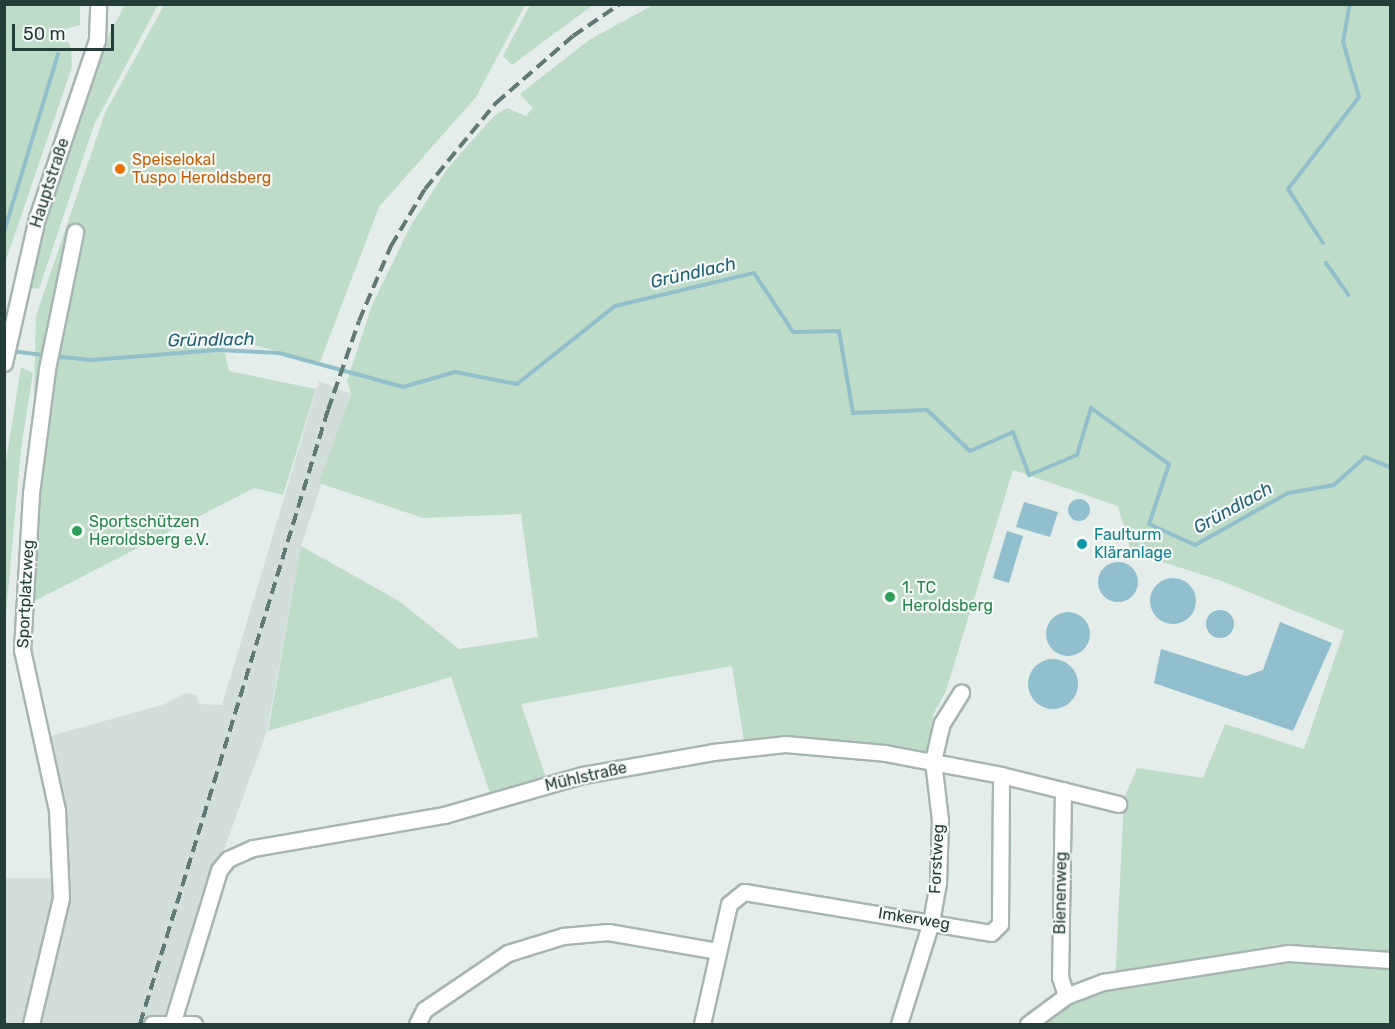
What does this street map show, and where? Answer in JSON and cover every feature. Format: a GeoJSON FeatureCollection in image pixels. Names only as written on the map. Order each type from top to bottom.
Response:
{"type":"FeatureCollection","features":[{"type":"Feature","properties":{"kind":"street","name":"Hauptstraße"},"geometry":{"type":"LineString","coordinates":[[4,363],[37,218],[97,40],[101,16],[98,4]]}},
{"type":"Feature","properties":{"kind":"street","name":"Sportplatzweg"},"geometry":{"type":"LineString","coordinates":[[31,1024],[61,898],[57,810],[22,650],[31,493],[47,369],[75,232]]}},
{"type":"Feature","properties":{"kind":"street"},"geometry":{"type":"LineString","coordinates":[[933,761],[942,723],[961,693]]}},
{"type":"Feature","properties":{"kind":"street","name":"Mühlstraße"},"geometry":{"type":"LineString","coordinates":[[173,1023],[219,870],[240,852],[444,815],[583,775],[713,752],[785,744],[885,753],[933,761],[1118,804]]}},
{"type":"Feature","properties":{"kind":"street","name":"Forstweg"},"geometry":{"type":"LineString","coordinates":[[899,1024],[932,922],[938,884],[940,820],[933,761]]}},
{"type":"Feature","properties":{"kind":"street","name":"Imkerweg"},"geometry":{"type":"LineString","coordinates":[[702,1024],[729,904],[744,892],[991,933],[1000,924],[1001,775]]}},
{"type":"Feature","properties":{"kind":"street","name":"Bienenweg"},"geometry":{"type":"LineString","coordinates":[[1063,790],[1060,977],[1066,996]]}},
{"type":"Feature","properties":{"kind":"street"},"geometry":{"type":"LineString","coordinates":[[417,1024],[424,1010],[500,958],[563,936],[608,932],[718,951]]}},
{"type":"Feature","properties":{"kind":"street"},"geometry":{"type":"LineString","coordinates":[[1028,1024],[1066,996],[1103,982],[1209,964],[1316,952],[1390,960]]}},
{"type":"Feature","properties":{"kind":"street"},"geometry":{"type":"LineString","coordinates":[[152,1024],[194,1024]]}},
{"type":"Feature","properties":{"kind":"shaded area"},"geometry":{"type":"Polygon","coordinates":[[[319,381],[351,394],[301,546],[267,731],[161,1024],[5,1024],[4,878],[55,878],[47,737],[165,704],[186,693],[196,695],[200,704],[222,705],[319,381]]]}},
{"type":"Feature","properties":{"kind":"green space"},"geometry":{"type":"Polygon","coordinates":[[[5,4],[80,5],[80,25],[59,31],[59,41],[68,42],[71,48],[72,67],[5,263],[5,4]]]}},
{"type":"Feature","properties":{"kind":"green space"},"geometry":{"type":"Polygon","coordinates":[[[655,4],[1390,5],[1390,1024],[1042,1024],[1061,1004],[1115,984],[1124,798],[1137,768],[1203,778],[1225,724],[1304,749],[1344,631],[1219,580],[1131,552],[1118,506],[1013,470],[946,691],[933,715],[928,751],[744,741],[732,666],[521,704],[546,778],[490,793],[451,677],[268,731],[301,546],[399,601],[459,649],[538,637],[521,514],[423,518],[319,483],[351,394],[347,381],[372,305],[410,227],[447,169],[494,116],[507,108],[526,116],[533,108],[520,94],[589,40],[655,4]]]}},
{"type":"Feature","properties":{"kind":"green space"},"geometry":{"type":"Polygon","coordinates":[[[125,5],[158,5],[94,125],[39,289],[31,288],[54,192],[102,47],[125,5]]]}},
{"type":"Feature","properties":{"kind":"green space"},"geometry":{"type":"Polygon","coordinates":[[[164,5],[525,5],[476,97],[379,207],[320,362],[221,337],[229,371],[316,389],[283,495],[254,488],[29,604],[36,316],[105,113],[164,5]]]}},
{"type":"Feature","properties":{"kind":"green space"},"geometry":{"type":"Polygon","coordinates":[[[530,5],[593,5],[512,65],[503,56],[530,5]]]}},
{"type":"Feature","properties":{"kind":"green space"},"geometry":{"type":"Polygon","coordinates":[[[21,367],[33,373],[21,449],[6,613],[5,852],[4,474],[21,367]]]}},
{"type":"Feature","properties":{"kind":"water"},"geometry":{"type":"Polygon","coordinates":[[[1079,499],[1089,506],[1090,510],[1083,520],[1079,521],[1069,514],[1068,510],[1075,500],[1079,499]]]}},
{"type":"Feature","properties":{"kind":"water"},"geometry":{"type":"Polygon","coordinates":[[[1024,502],[1058,512],[1050,537],[1016,527],[1024,502]]]}},
{"type":"Feature","properties":{"kind":"water"},"geometry":{"type":"Polygon","coordinates":[[[1007,531],[1023,536],[1009,583],[993,578],[1007,531]]]}},
{"type":"Feature","properties":{"kind":"water"},"geometry":{"type":"Polygon","coordinates":[[[1118,562],[1132,568],[1138,582],[1132,596],[1118,602],[1104,596],[1098,582],[1104,568],[1118,562]]]}},
{"type":"Feature","properties":{"kind":"water"},"geometry":{"type":"Polygon","coordinates":[[[1173,578],[1189,585],[1196,601],[1189,617],[1173,624],[1157,617],[1150,601],[1157,585],[1173,578]]]}},
{"type":"Feature","properties":{"kind":"water"},"geometry":{"type":"Polygon","coordinates":[[[1220,610],[1230,614],[1234,624],[1230,634],[1220,638],[1210,634],[1206,624],[1210,614],[1220,610]]]}},
{"type":"Feature","properties":{"kind":"water"},"geometry":{"type":"Polygon","coordinates":[[[1068,612],[1083,619],[1090,634],[1083,649],[1068,656],[1053,649],[1046,634],[1053,619],[1068,612]]]}},
{"type":"Feature","properties":{"kind":"water"},"geometry":{"type":"Polygon","coordinates":[[[1280,622],[1332,643],[1293,731],[1154,683],[1161,649],[1246,676],[1263,670],[1280,622]]]}},
{"type":"Feature","properties":{"kind":"water"},"geometry":{"type":"Polygon","coordinates":[[[1048,659],[1058,659],[1071,666],[1078,679],[1078,689],[1071,702],[1058,709],[1048,709],[1039,705],[1032,698],[1028,689],[1028,679],[1032,670],[1039,663],[1048,659]]]}},
{"type":"Feature","properties":{"kind":"waterway"},"geometry":{"type":"LineString","coordinates":[[1323,243],[1288,189],[1359,97],[1343,42],[1350,4]]}},
{"type":"Feature","properties":{"kind":"waterway"},"geometry":{"type":"LineString","coordinates":[[4,232],[58,54]]}},
{"type":"Feature","properties":{"kind":"waterway"},"geometry":{"type":"LineString","coordinates":[[1326,263],[1348,295]]}},
{"type":"Feature","properties":{"kind":"waterway","name":"Gründlach"},"geometry":{"type":"LineString","coordinates":[[53,356],[92,360],[218,350],[279,353],[403,387],[455,372],[517,384],[615,306],[754,273],[793,332],[839,331],[853,413],[927,410],[970,451],[1013,432],[1029,475],[1077,455],[1091,408],[1169,464],[1149,524],[1195,545],[1288,493],[1334,485],[1365,457],[1390,467]]}},
{"type":"Feature","properties":{"kind":"waterway","name":"Gründlach"},"geometry":{"type":"LineString","coordinates":[[11,351],[45,355]]}},
{"type":"Feature","properties":{"kind":"railway"},"geometry":{"type":"LineString","coordinates":[[140,1024],[328,410],[359,321],[391,246],[425,189],[496,103],[573,36],[620,4]]}},
{"type":"Feature","properties":{"kind":"place","name":"Speiselokal Tuspo Heroldsberg"},"geometry":{"type":"Point","coordinates":[120,169]}},
{"type":"Feature","properties":{"kind":"place","name":"Sportschützen Heroldsberg e.V."},"geometry":{"type":"Point","coordinates":[77,531]}},
{"type":"Feature","properties":{"kind":"place","name":"Faulturm Kläranlage"},"geometry":{"type":"Point","coordinates":[1082,544]}},
{"type":"Feature","properties":{"kind":"place","name":"1. TC Heroldsberg"},"geometry":{"type":"Point","coordinates":[890,597]}}]}
